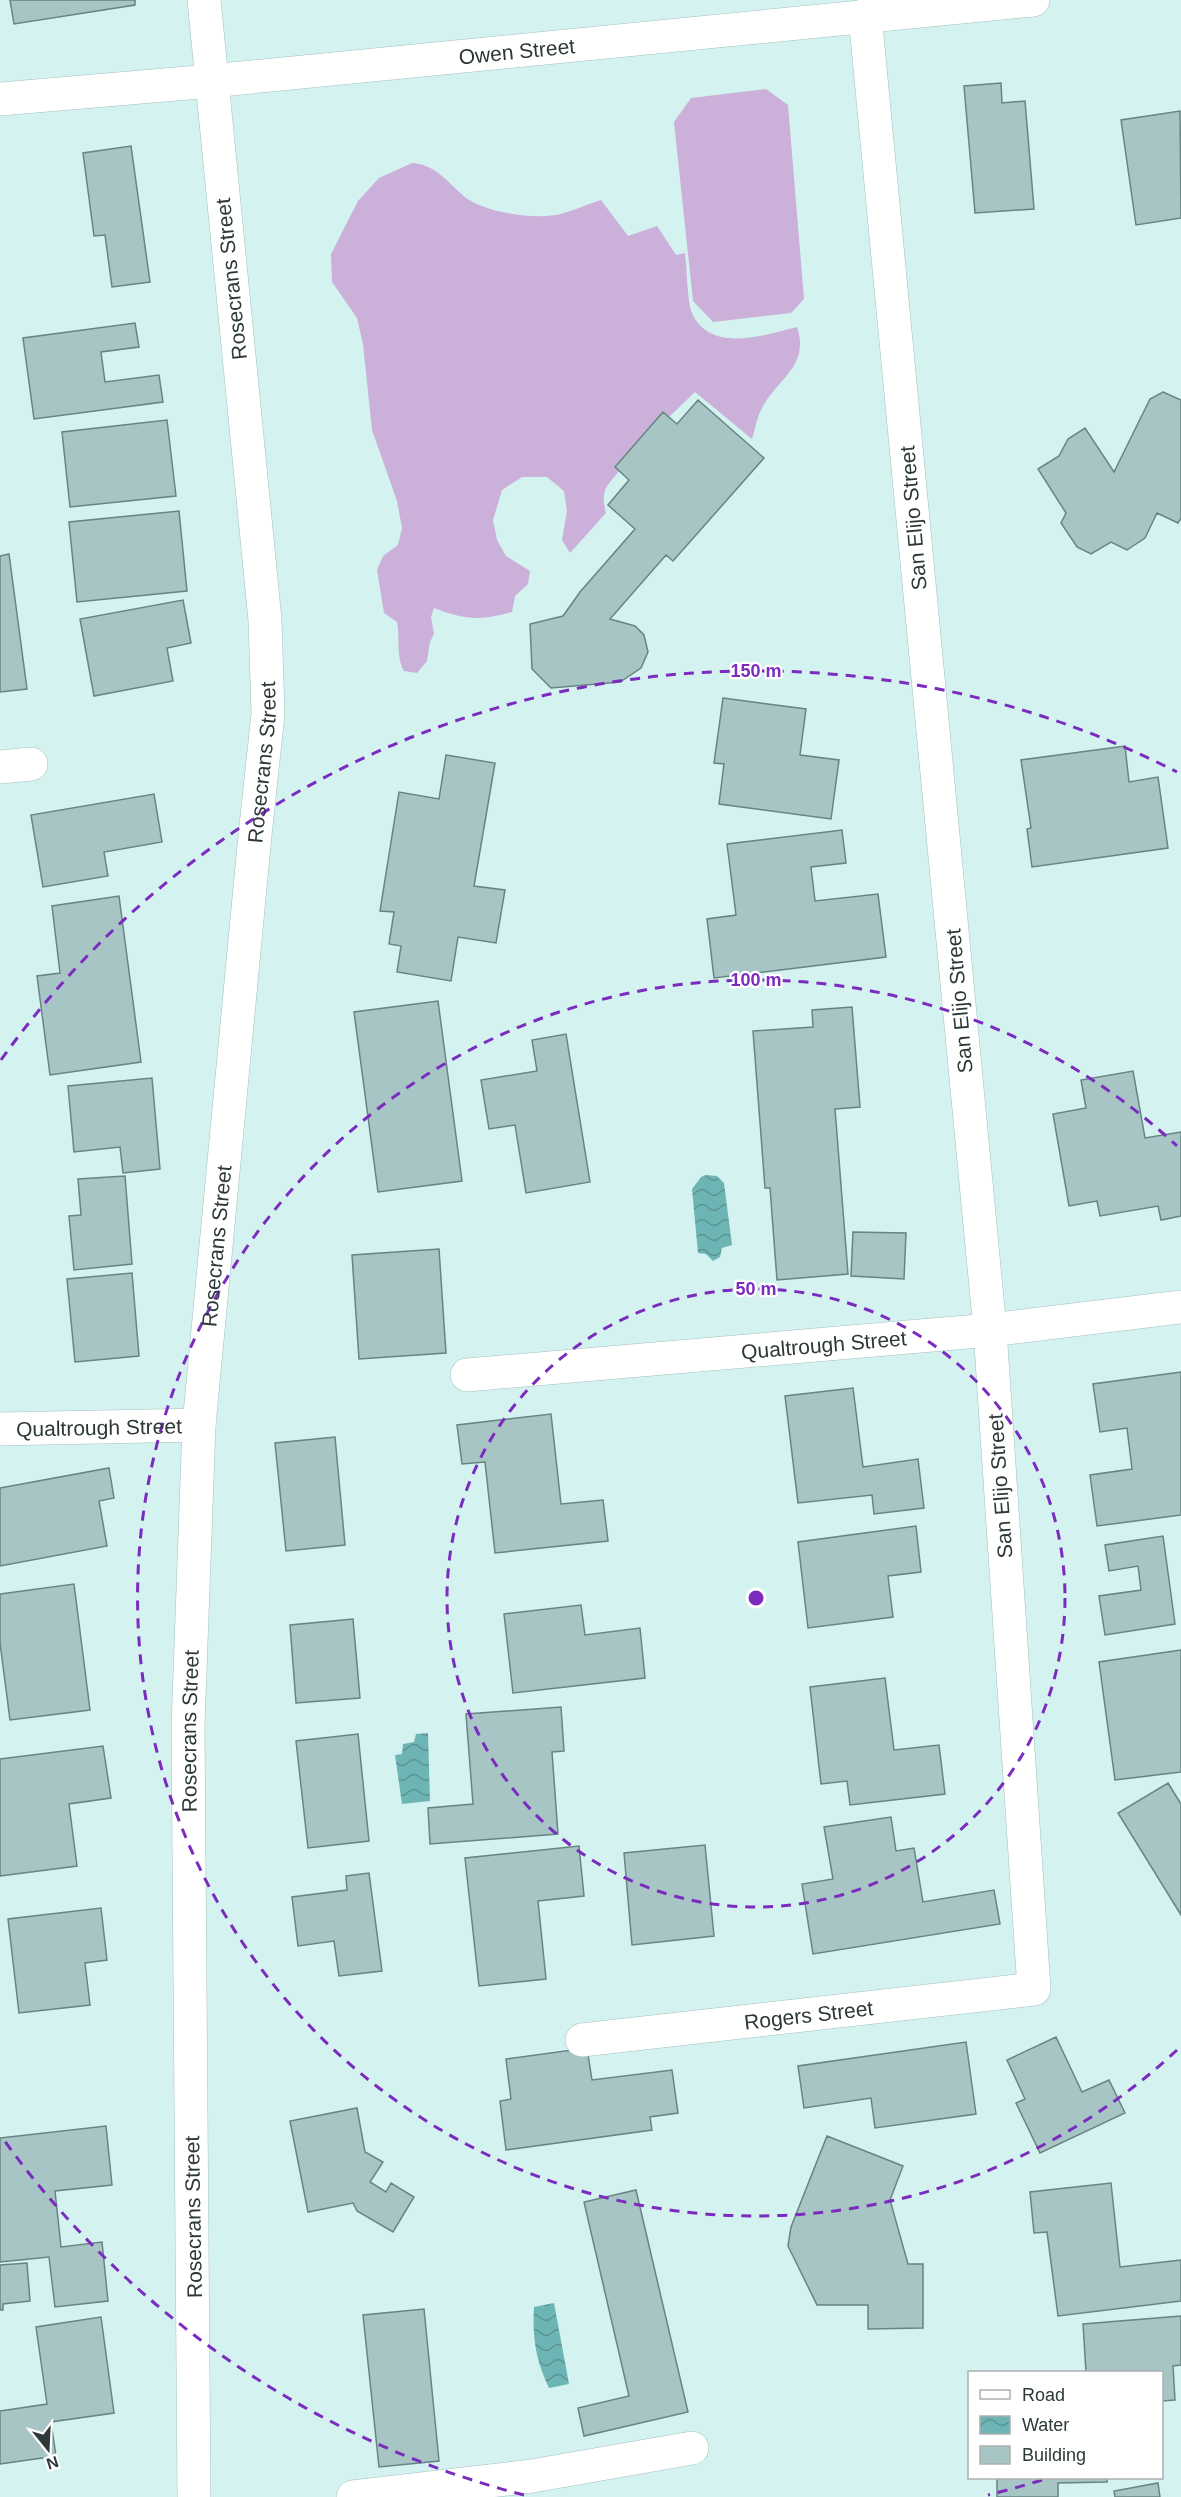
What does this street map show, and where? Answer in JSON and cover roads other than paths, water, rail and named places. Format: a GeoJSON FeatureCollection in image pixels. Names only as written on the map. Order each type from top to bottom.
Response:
{"type":"FeatureCollection","features":[{"type":"Feature","properties":{"kind":"street","name":"Rosecrans Street"},"geometry":{"type":"LineString","coordinates":[[194,2497],[188,1726],[199,1425],[268,714],[264,608],[204,0]]}},
{"type":"Feature","properties":{"kind":"street","name":"Owen Street"},"geometry":{"type":"LineString","coordinates":[[0,99],[211,81],[1034,0]]}},
{"type":"Feature","properties":{"kind":"street","name":"San Elijo Street"},"geometry":{"type":"LineString","coordinates":[[865,15],[990,1330],[1034,1989]]}},
{"type":"Feature","properties":{"kind":"street","name":"Qualtrough Street"},"geometry":{"type":"LineString","coordinates":[[467,1375],[990,1330],[1181,1307]]}},
{"type":"Feature","properties":{"kind":"street","name":"Qualtrough Street"},"geometry":{"type":"LineString","coordinates":[[0,1429],[199,1425]]}},
{"type":"Feature","properties":{"kind":"street","name":"Rogers Street"},"geometry":{"type":"LineString","coordinates":[[582,2040],[1034,1989]]}},
{"type":"Feature","properties":{"kind":"street"},"geometry":{"type":"LineString","coordinates":[[353,2497],[532,2476],[692,2448]]}},
{"type":"Feature","properties":{"kind":"water"},"geometry":{"type":"Polygon","coordinates":[[[717,1176],[724,1183],[732,1245],[722,1248],[720,1257],[713,1261],[706,1254],[698,1253],[692,1189],[701,1177],[717,1176]]]}},
{"type":"Feature","properties":{"kind":"water"},"geometry":{"type":"Polygon","coordinates":[[[428,1733],[430,1801],[402,1804],[395,1755],[402,1754],[403,1744],[414,1742],[416,1734],[428,1733]]]}},
{"type":"Feature","properties":{"kind":"water"},"geometry":{"type":"Polygon","coordinates":[[[554,2303],[569,2384],[549,2388],[536,2349],[534,2307],[554,2303]]]}}]}
